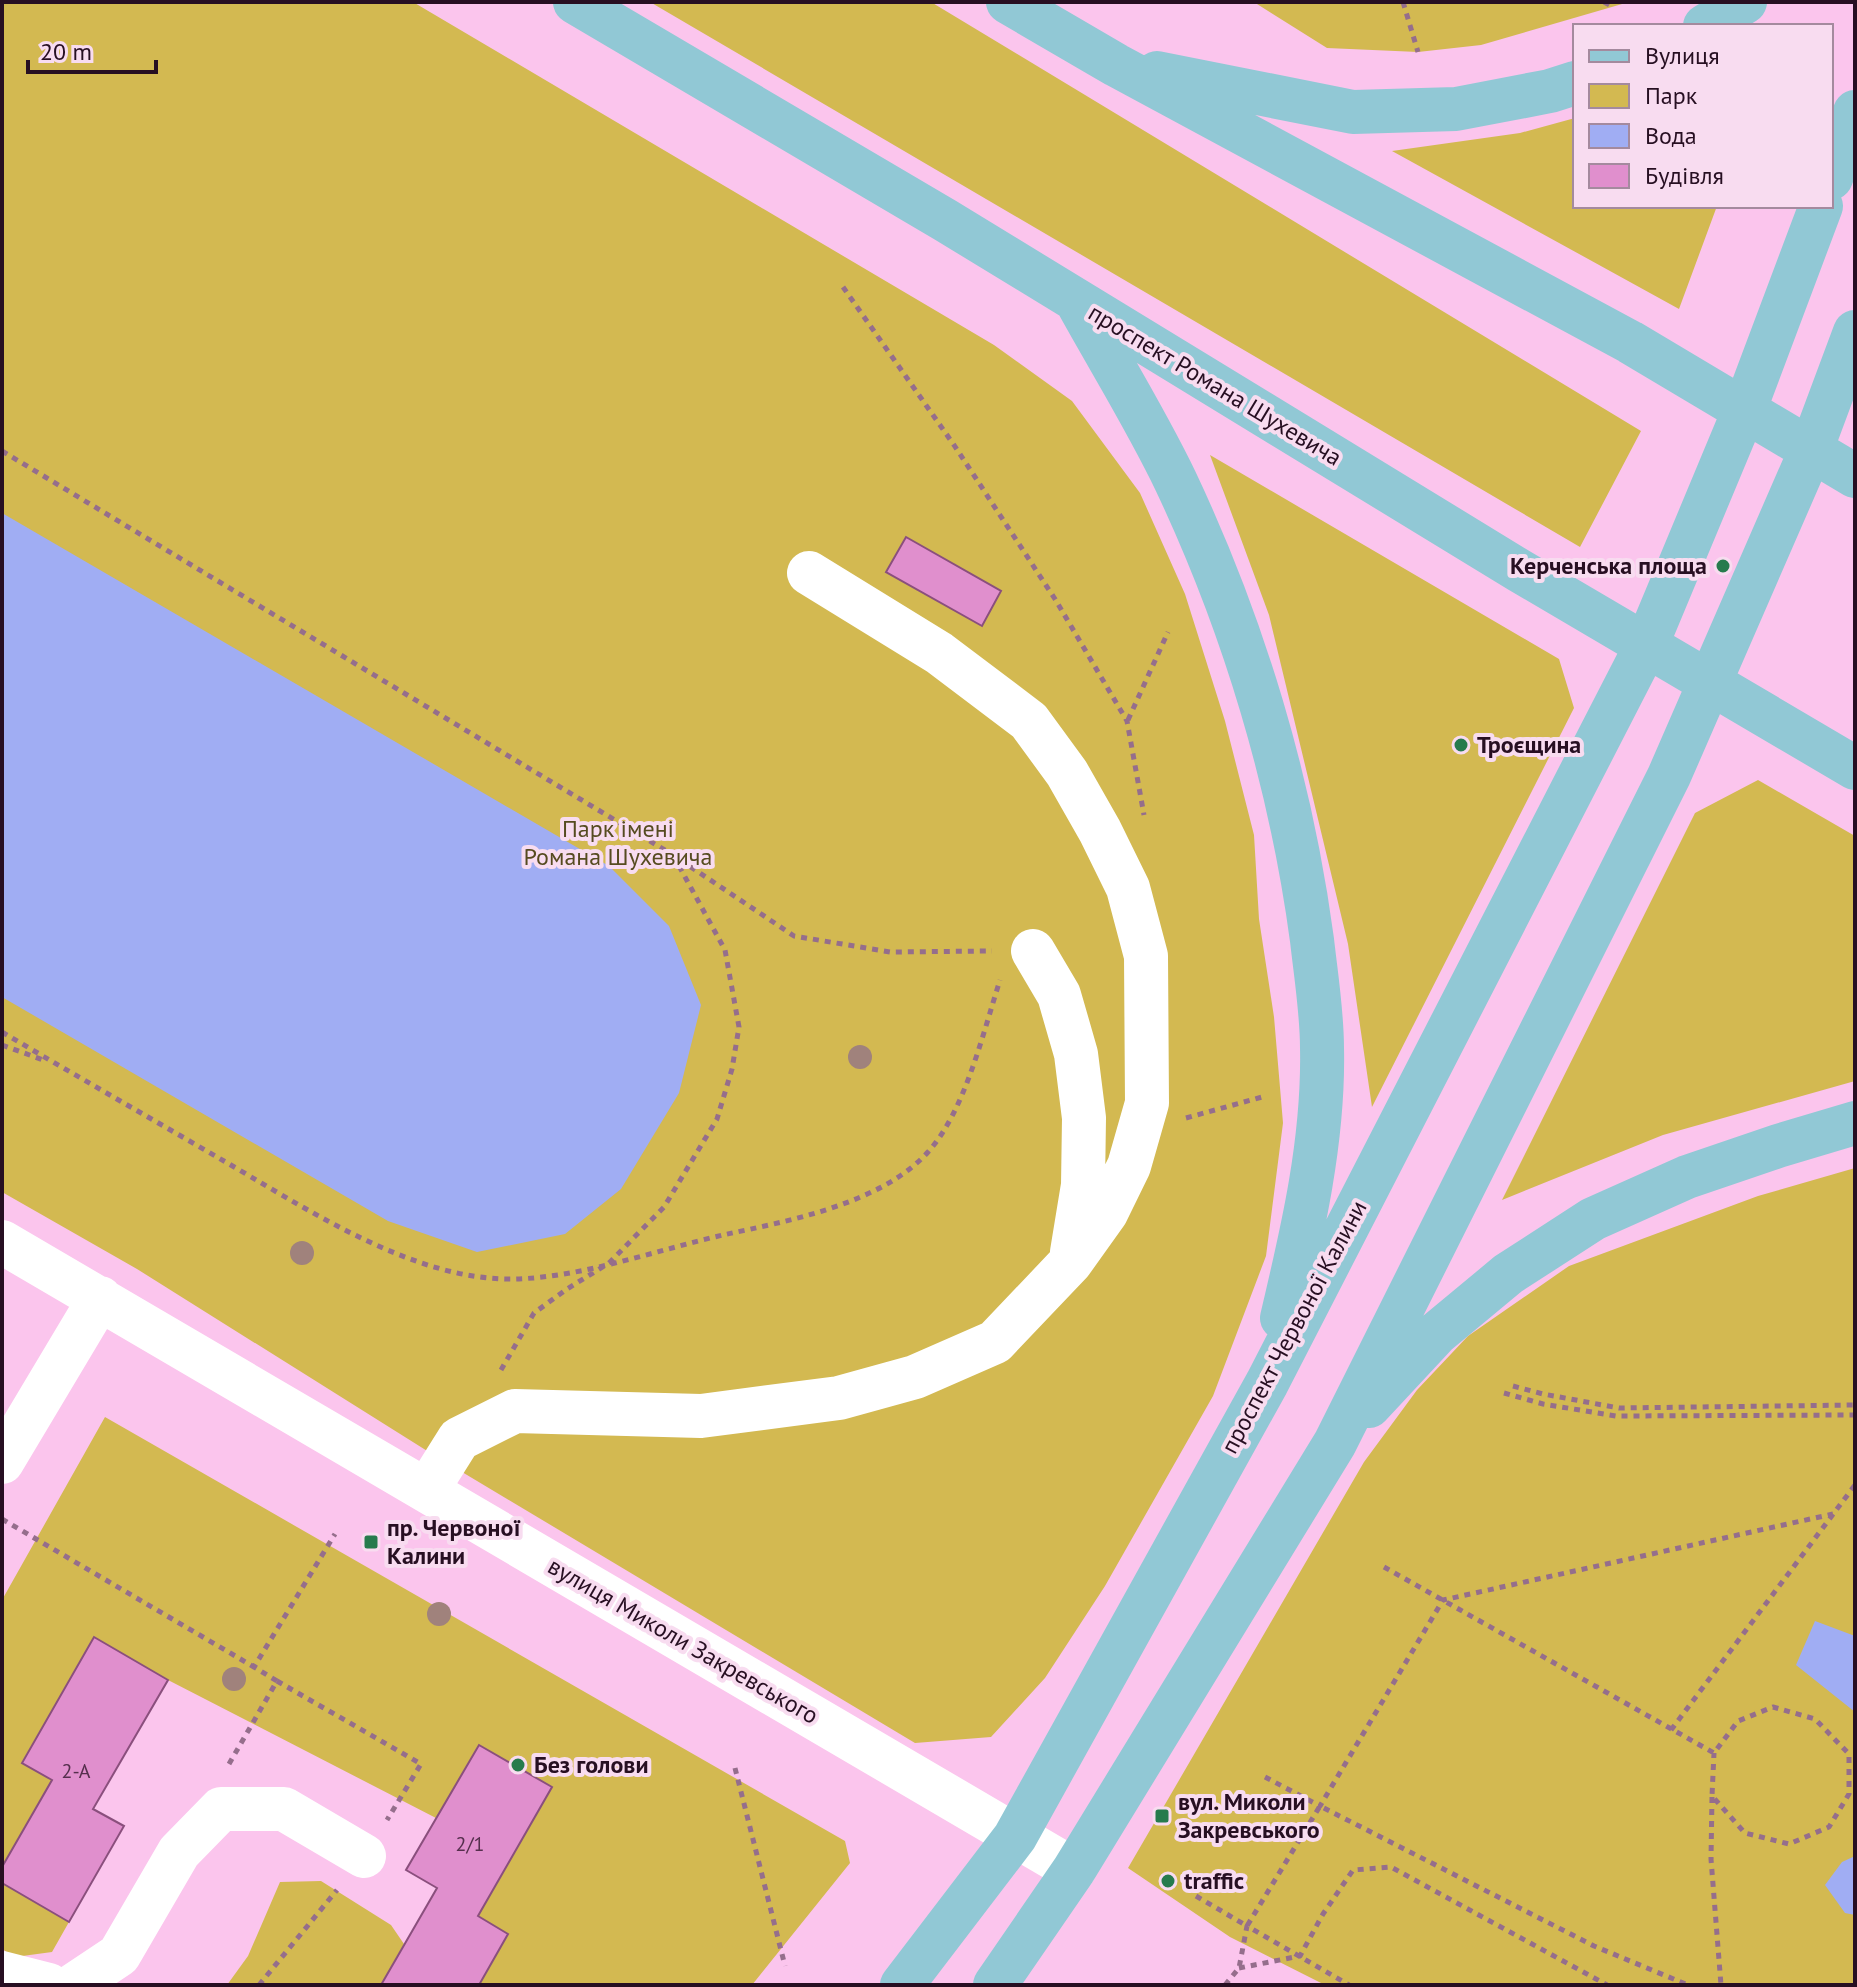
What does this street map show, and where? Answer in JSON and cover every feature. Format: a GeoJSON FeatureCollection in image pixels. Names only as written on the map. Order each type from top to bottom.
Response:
{"type":"FeatureCollection","features":[{"type":"Feature","properties":{"kind":"main road","name":"проспект Романа Шухевича"},"geometry":{"type":"LineString","coordinates":[[575,2],[1076,299],[1646,646],[1855,768]]}},
{"type":"Feature","properties":{"kind":"main road"},"geometry":{"type":"LineString","coordinates":[[1008,2],[1116,65],[1630,342],[1855,476]]}},
{"type":"Feature","properties":{"kind":"main road"},"geometry":{"type":"LineString","coordinates":[[1708,24],[1745,2]]}},
{"type":"Feature","properties":{"kind":"main road"},"geometry":{"type":"LineString","coordinates":[[1116,65],[1353,112],[1456,109],[1573,84]]}},
{"type":"Feature","properties":{"kind":"main road"},"geometry":{"type":"LineString","coordinates":[[1833,172],[1855,112]]}},
{"type":"Feature","properties":{"kind":"main road"},"geometry":{"type":"LineString","coordinates":[[1646,646],[1744,411],[1820,208]]}},
{"type":"Feature","properties":{"kind":"main road"},"geometry":{"type":"LineString","coordinates":[[1076,299],[1176,482],[1228,605],[1266,721],[1303,869],[1322,1049],[1317,1133],[1301,1238],[1267,1383]]}},
{"type":"Feature","properties":{"kind":"main road"},"geometry":{"type":"LineString","coordinates":[[995,1985],[1074,1870],[1335,1443],[1669,776],[1811,450],[1855,332]]}},
{"type":"Feature","properties":{"kind":"main road","name":"проспект Червоної Калини"},"geometry":{"type":"LineString","coordinates":[[902,1985],[1015,1837],[1267,1383],[1646,646]]}},
{"type":"Feature","properties":{"kind":"main road"},"geometry":{"type":"LineString","coordinates":[[1335,1443],[1437,1333],[1508,1274],[1593,1219],[1687,1177],[1855,1123]]}},
{"type":"Feature","properties":{"kind":"street"},"geometry":{"type":"LineString","coordinates":[[427,1490],[459,1439],[515,1411],[701,1416],[839,1398],[915,1377],[995,1342],[1071,1262],[1106,1213],[1129,1166],[1147,1103],[1146,956],[1128,888],[1067,773],[1029,721],[939,653],[809,573]]}},
{"type":"Feature","properties":{"kind":"street"},"geometry":{"type":"LineString","coordinates":[[1033,951],[1059,995],[1076,1054],[1084,1118],[1083,1185],[1071,1262]]}},
{"type":"Feature","properties":{"kind":"street","name":"вулиця Миколи Закревського"},"geometry":{"type":"LineString","coordinates":[[2,1242],[1074,1870]]}},
{"type":"Feature","properties":{"kind":"street"},"geometry":{"type":"LineString","coordinates":[[2,1462],[100,1298]]}},
{"type":"Feature","properties":{"kind":"street"},"geometry":{"type":"LineString","coordinates":[[74,1985],[119,1955],[179,1852],[221,1809],[284,1809],[364,1856]]}},
{"type":"Feature","properties":{"kind":"street"},"geometry":{"type":"LineString","coordinates":[[2,1973],[49,1985]]}},
{"type":"Feature","properties":{"kind":"path"},"geometry":{"type":"LineString","coordinates":[[1403,2],[1418,52]]}},
{"type":"Feature","properties":{"kind":"path"},"geometry":{"type":"LineString","coordinates":[[1604,2],[1613,7]]}},
{"type":"Feature","properties":{"kind":"path"},"geometry":{"type":"LineString","coordinates":[[843,287],[954,445],[1055,599],[1127,721],[1146,829]]}},
{"type":"Feature","properties":{"kind":"path"},"geometry":{"type":"LineString","coordinates":[[2,451],[673,855],[794,936],[890,952],[1033,951]]}},
{"type":"Feature","properties":{"kind":"path"},"geometry":{"type":"LineString","coordinates":[[1127,721],[1168,632]]}},
{"type":"Feature","properties":{"kind":"path"},"geometry":{"type":"LineString","coordinates":[[505,1417],[501,1370],[534,1313],[609,1263],[664,1207],[717,1119],[732,1069],[739,1027],[725,950],[673,855]]}},
{"type":"Feature","properties":{"kind":"path"},"geometry":{"type":"LineString","coordinates":[[2,1032],[322,1217],[391,1253],[452,1272],[515,1279],[609,1263],[808,1214],[863,1195],[891,1181],[928,1152],[954,1112],[974,1062],[1003,971],[1033,951]]}},
{"type":"Feature","properties":{"kind":"path"},"geometry":{"type":"LineString","coordinates":[[2,1045],[58,1065]]}},
{"type":"Feature","properties":{"kind":"path"},"geometry":{"type":"LineString","coordinates":[[1180,1119],[1262,1097]]}},
{"type":"Feature","properties":{"kind":"path"},"geometry":{"type":"LineString","coordinates":[[1513,1386],[1619,1408],[1855,1405]]}},
{"type":"Feature","properties":{"kind":"path"},"geometry":{"type":"LineString","coordinates":[[1504,1393],[1543,1404],[1616,1416],[1855,1415]]}},
{"type":"Feature","properties":{"kind":"path"},"geometry":{"type":"LineString","coordinates":[[1671,1730],[1855,1485]]}},
{"type":"Feature","properties":{"kind":"path"},"geometry":{"type":"LineString","coordinates":[[1225,1985],[1239,1968],[1247,1926],[1443,1600],[1833,1514]]}},
{"type":"Feature","properties":{"kind":"path"},"geometry":{"type":"LineString","coordinates":[[2,1519],[277,1681],[224,1773]]}},
{"type":"Feature","properties":{"kind":"path"},"geometry":{"type":"LineString","coordinates":[[254,1667],[335,1534]]}},
{"type":"Feature","properties":{"kind":"path"},"geometry":{"type":"LineString","coordinates":[[1384,1567],[1714,1753]]}},
{"type":"Feature","properties":{"kind":"path"},"geometry":{"type":"LineString","coordinates":[[1712,1796],[1745,1833],[1789,1844],[1829,1827],[1849,1794],[1849,1754],[1815,1719],[1773,1707],[1738,1721],[1714,1753],[1712,1796],[1711,1859],[1721,1985]]}},
{"type":"Feature","properties":{"kind":"path"},"geometry":{"type":"LineString","coordinates":[[735,1768],[785,1966]]}},
{"type":"Feature","properties":{"kind":"path"},"geometry":{"type":"LineString","coordinates":[[1265,1777],[1594,1946],[1688,1985]]}},
{"type":"Feature","properties":{"kind":"path"},"geometry":{"type":"LineString","coordinates":[[1300,1956],[1323,1914],[1353,1870],[1391,1867],[1607,1985]]}},
{"type":"Feature","properties":{"kind":"path"},"geometry":{"type":"LineString","coordinates":[[1196,1896],[1349,1985]]}},
{"type":"Feature","properties":{"kind":"path"},"geometry":{"type":"LineString","coordinates":[[1239,1968],[1300,1956]]}},
{"type":"Feature","properties":{"kind":"green space","name":"Парк імені Романа Шухевича"},"geometry":{"type":"Polygon","coordinates":[[[2,2],[413,2],[994,345],[1072,401],[1140,493],[1185,594],[1225,721],[1254,835],[1259,919],[1274,1017],[1283,1123],[1266,1256],[1213,1396],[1105,1586],[1045,1678],[991,1737],[915,1743],[432,1454],[137,1269],[2,1192],[2,2]]]}},
{"type":"Feature","properties":{"kind":"green space"},"geometry":{"type":"Polygon","coordinates":[[[650,2],[931,2],[1641,431],[1580,547],[650,2]]]}},
{"type":"Feature","properties":{"kind":"green space"},"geometry":{"type":"Polygon","coordinates":[[[1258,2],[1629,2],[1481,45],[1418,52],[1327,48],[1258,2]]]}},
{"type":"Feature","properties":{"kind":"green space"},"geometry":{"type":"Polygon","coordinates":[[[1573,119],[1573,208],[1716,208],[1679,309],[1392,151],[1520,133],[1573,119]]]}},
{"type":"Feature","properties":{"kind":"green space"},"geometry":{"type":"Polygon","coordinates":[[[1210,455],[1559,659],[1574,708],[1372,1107],[1348,944],[1269,615],[1210,455]]]}},
{"type":"Feature","properties":{"kind":"green space"},"geometry":{"type":"Polygon","coordinates":[[[1758,780],[1855,836],[1855,1081],[1663,1135],[1502,1200],[1695,813],[1758,780]]]}},
{"type":"Feature","properties":{"kind":"green space"},"geometry":{"type":"Polygon","coordinates":[[[1855,1168],[1855,1985],[1325,1985],[1230,1937],[1128,1868],[1364,1462],[1417,1390],[1468,1336],[1569,1266],[1758,1196],[1855,1168]]]}},
{"type":"Feature","properties":{"kind":"green space"},"geometry":{"type":"Polygon","coordinates":[[[105,1417],[845,1841],[850,1863],[752,1985],[479,1985],[508,1934],[478,1916],[552,1787],[479,1745],[436,1818],[168,1680],[94,1638],[22,1762],[52,1780],[2,1867],[2,1600],[105,1417]]]}},
{"type":"Feature","properties":{"kind":"green space"},"geometry":{"type":"Polygon","coordinates":[[[321,1881],[391,1925],[404,1944],[381,1985],[227,1985],[248,1956],[280,1882],[321,1881]]]}},
{"type":"Feature","properties":{"kind":"green space"},"geometry":{"type":"Polygon","coordinates":[[[2,1883],[69,1922],[52,1952],[15,1957],[2,1949],[2,1883]]]}},
{"type":"Feature","properties":{"kind":"water"},"geometry":{"type":"Polygon","coordinates":[[[2,513],[609,866],[669,926],[701,1005],[679,1093],[621,1189],[565,1234],[477,1252],[388,1221],[2,997],[2,513]]]}},
{"type":"Feature","properties":{"kind":"water"},"geometry":{"type":"Polygon","coordinates":[[[1815,1621],[1855,1636],[1855,1712],[1796,1665],[1815,1621]]]}},
{"type":"Feature","properties":{"kind":"water"},"geometry":{"type":"Polygon","coordinates":[[[1855,1856],[1855,1915],[1845,1913],[1825,1885],[1842,1862],[1855,1856]]]}},
{"type":"Feature","properties":{"kind":"building"},"geometry":{"type":"Polygon","coordinates":[[[906,537],[1001,591],[982,626],[886,572],[906,537]]]}},
{"type":"Feature","properties":{"kind":"building"},"geometry":{"type":"Polygon","coordinates":[[[94,1637],[168,1680],[93,1809],[124,1826],[69,1922],[2,1883],[2,1867],[52,1780],[22,1763],[94,1637]]]}},
{"type":"Feature","properties":{"kind":"building"},"geometry":{"type":"Polygon","coordinates":[[[479,1745],[552,1787],[478,1916],[508,1934],[479,1985],[381,1985],[437,1888],[406,1870],[479,1745]]]}},
{"type":"Feature","properties":{"kind":"place","name":"Керченська площа"},"geometry":{"type":"Point","coordinates":[1723,566]}},
{"type":"Feature","properties":{"kind":"place","name":"Троєщина"},"geometry":{"type":"Point","coordinates":[1461,745]}},
{"type":"Feature","properties":{"kind":"place","name":"пр. Червоної Калини"},"geometry":{"type":"Point","coordinates":[371,1542]}},
{"type":"Feature","properties":{"kind":"place","name":"Без голови"},"geometry":{"type":"Point","coordinates":[518,1765]}},
{"type":"Feature","properties":{"kind":"place","name":"вул. Миколи Закревського"},"geometry":{"type":"Point","coordinates":[1162,1816]}},
{"type":"Feature","properties":{"kind":"place","name":"traffic"},"geometry":{"type":"Point","coordinates":[1168,1881]}}]}
